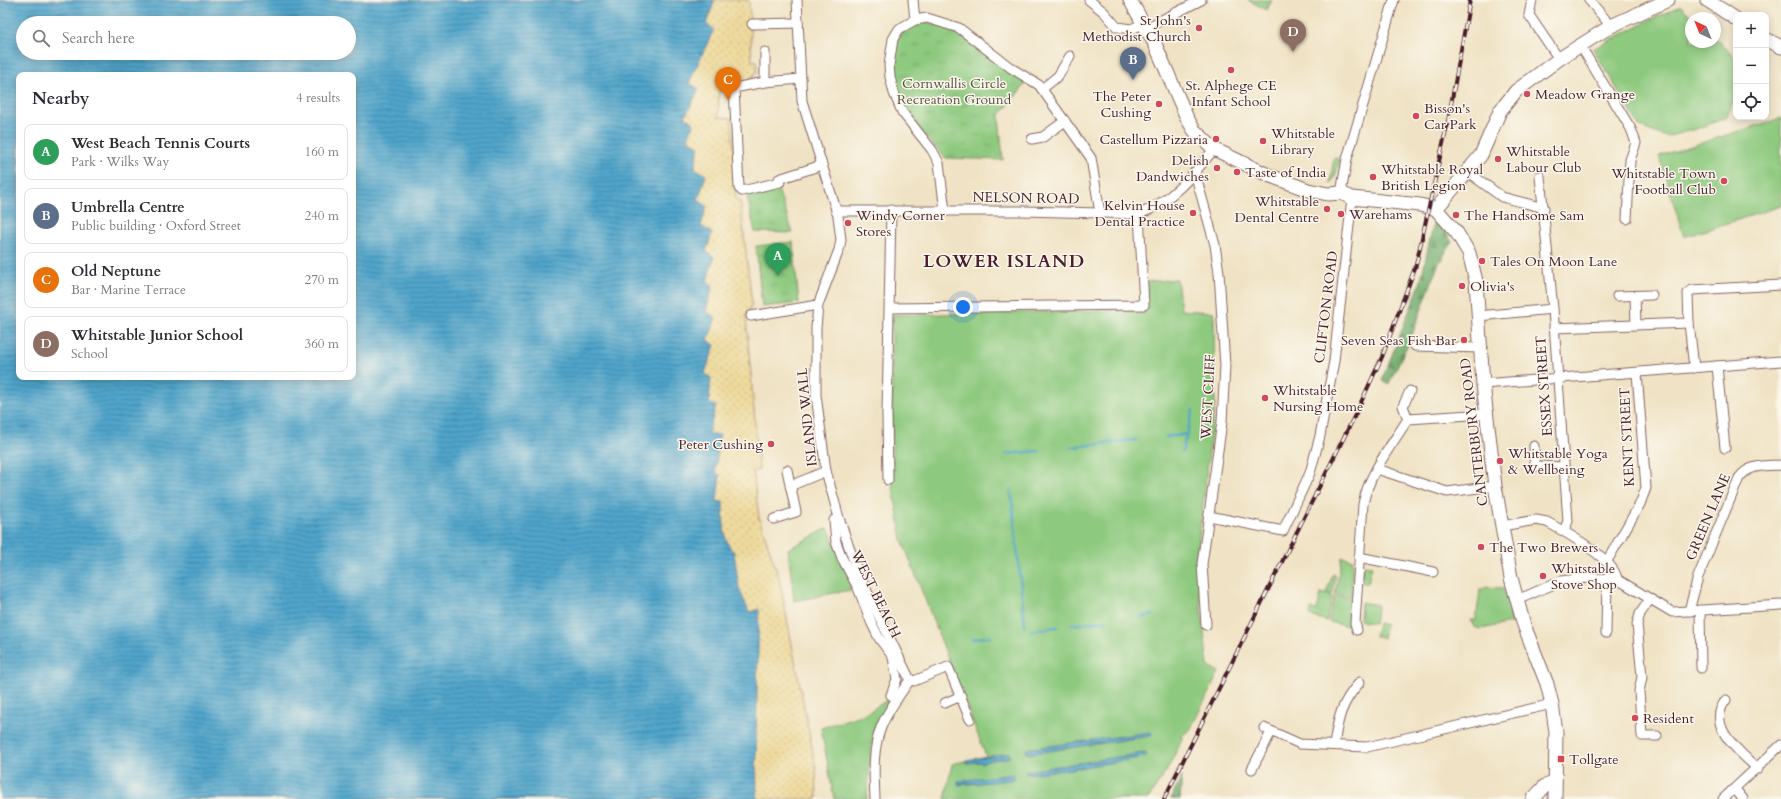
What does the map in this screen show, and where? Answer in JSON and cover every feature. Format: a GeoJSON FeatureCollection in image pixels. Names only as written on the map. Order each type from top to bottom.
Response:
{"type":"FeatureCollection","features":[{"type":"Feature","properties":{"kind":"main road"},"geometry":{"type":"LineString","coordinates":[[1130,0],[1155,44],[1187,118],[1202,139],[1214,150],[1291,184],[1328,194],[1347,195],[1420,205],[1436,209],[1481,155],[1506,101],[1516,91],[1559,59],[1610,26],[1668,0]]}},
{"type":"Feature","properties":{"kind":"main road"},"geometry":{"type":"LineString","coordinates":[[1707,0],[1733,17]]}},
{"type":"Feature","properties":{"kind":"main road"},"geometry":{"type":"LineString","coordinates":[[1769,41],[1781,47]]}},
{"type":"Feature","properties":{"kind":"main road","name":"CANTERBURY ROAD"},"geometry":{"type":"LineString","coordinates":[[1436,209],[1457,233],[1469,253],[1476,281],[1486,414],[1495,486],[1511,578],[1552,704],[1556,732],[1554,799]]}},
{"type":"Feature","properties":{"kind":"main road"},"geometry":{"type":"LineString","coordinates":[[1534,799],[1545,786],[1554,783]]}},
{"type":"Feature","properties":{"kind":"street","name":"ISLAND WALL"},"geometry":{"type":"LineString","coordinates":[[797,0],[802,101],[836,210],[841,240],[839,250],[818,305],[815,351],[816,395],[826,471],[839,518],[858,573],[910,680]]}},
{"type":"Feature","properties":{"kind":"street"},"geometry":{"type":"LineString","coordinates":[[913,0],[915,20]]}},
{"type":"Feature","properties":{"kind":"street"},"geometry":{"type":"LineString","coordinates":[[1089,0],[1104,12],[1117,27],[1131,29],[1144,26],[1201,0]]}},
{"type":"Feature","properties":{"kind":"street","name":"CLIFTON ROAD"},"geometry":{"type":"LineString","coordinates":[[1209,516],[1282,531],[1310,472],[1320,436],[1334,362],[1347,195],[1347,159],[1394,0]]}},
{"type":"Feature","properties":{"kind":"street"},"geometry":{"type":"LineString","coordinates":[[1532,0],[1529,15],[1559,59]]}},
{"type":"Feature","properties":{"kind":"street"},"geometry":{"type":"LineString","coordinates":[[1589,0],[1610,26]]}},
{"type":"Feature","properties":{"kind":"street"},"geometry":{"type":"LineString","coordinates":[[945,211],[939,163],[932,150],[902,112],[894,94],[890,77],[890,52],[893,39],[899,29],[905,24],[915,20],[932,19],[959,28],[1007,65],[1039,85],[1091,158],[1100,213]]}},
{"type":"Feature","properties":{"kind":"street"},"geometry":{"type":"LineString","coordinates":[[752,24],[798,23]]}},
{"type":"Feature","properties":{"kind":"street"},"geometry":{"type":"LineString","coordinates":[[1580,45],[1631,129],[1635,140],[1636,146],[1630,160],[1627,219]]}},
{"type":"Feature","properties":{"kind":"street"},"geometry":{"type":"LineString","coordinates":[[765,52],[765,82]]}},
{"type":"Feature","properties":{"kind":"street"},"geometry":{"type":"LineString","coordinates":[[1042,89],[1058,76],[1070,56]]}},
{"type":"Feature","properties":{"kind":"street"},"geometry":{"type":"LineString","coordinates":[[801,79],[765,82],[734,88],[739,188],[742,191],[780,182],[778,179],[822,165]]}},
{"type":"Feature","properties":{"kind":"street"},"geometry":{"type":"LineString","coordinates":[[1032,139],[1043,137],[1065,121]]}},
{"type":"Feature","properties":{"kind":"street","name":"NELSON ROAD"},"geometry":{"type":"LineString","coordinates":[[836,210],[1022,211],[1139,214],[1151,210],[1162,202],[1195,173],[1214,150]]}},
{"type":"Feature","properties":{"kind":"street"},"geometry":{"type":"LineString","coordinates":[[1468,172],[1502,197],[1544,208]]}},
{"type":"Feature","properties":{"kind":"street","name":"WEST CLIFF"},"geometry":{"type":"LineString","coordinates":[[1195,173],[1215,245],[1219,273],[1224,344],[1222,422],[1202,579],[1206,625]]}},
{"type":"Feature","properties":{"kind":"street","name":"ESSEX STREET"},"geometry":{"type":"LineString","coordinates":[[1540,176],[1554,328],[1568,521],[1564,531]]}},
{"type":"Feature","properties":{"kind":"street"},"geometry":{"type":"LineString","coordinates":[[888,480],[887,414],[891,210]]}},
{"type":"Feature","properties":{"kind":"street"},"geometry":{"type":"LineString","coordinates":[[890,308],[1144,306],[1139,214]]}},
{"type":"Feature","properties":{"kind":"street"},"geometry":{"type":"LineString","coordinates":[[1694,368],[1689,322],[1688,293],[1692,290],[1781,285]]}},
{"type":"Feature","properties":{"kind":"street"},"geometry":{"type":"LineString","coordinates":[[1617,296],[1652,294]]}},
{"type":"Feature","properties":{"kind":"street"},"geometry":{"type":"LineString","coordinates":[[1635,296],[1636,324]]}},
{"type":"Feature","properties":{"kind":"street"},"geometry":{"type":"LineString","coordinates":[[750,316],[818,305]]}},
{"type":"Feature","properties":{"kind":"street"},"geometry":{"type":"LineString","coordinates":[[1478,316],[1552,309]]}},
{"type":"Feature","properties":{"kind":"street"},"geometry":{"type":"LineString","coordinates":[[1554,328],[1689,322]]}},
{"type":"Feature","properties":{"kind":"street"},"geometry":{"type":"LineString","coordinates":[[1415,346],[1480,348]]}},
{"type":"Feature","properties":{"kind":"street"},"geometry":{"type":"LineString","coordinates":[[1483,384],[1781,361]]}},
{"type":"Feature","properties":{"kind":"street"},"geometry":{"type":"LineString","coordinates":[[1717,366],[1725,448]]}},
{"type":"Feature","properties":{"kind":"street","name":"KENT STREET"},"geometry":{"type":"LineString","coordinates":[[1607,561],[1640,504],[1646,488],[1637,373]]}},
{"type":"Feature","properties":{"kind":"street"},"geometry":{"type":"LineString","coordinates":[[1357,630],[1354,623],[1361,519],[1365,492],[1377,469],[1408,419],[1404,406],[1410,391]]}},
{"type":"Feature","properties":{"kind":"street"},"geometry":{"type":"LineString","coordinates":[[1408,419],[1486,414]]}},
{"type":"Feature","properties":{"kind":"street"},"geometry":{"type":"LineString","coordinates":[[1534,446],[1534,466],[1564,467]]}},
{"type":"Feature","properties":{"kind":"street","name":"GREEN LANE"},"geometry":{"type":"LineString","coordinates":[[1689,611],[1698,577],[1739,478],[1744,471],[1752,467],[1781,466]]}},
{"type":"Feature","properties":{"kind":"street"},"geometry":{"type":"LineString","coordinates":[[1377,469],[1447,492],[1495,486]]}},
{"type":"Feature","properties":{"kind":"street"},"geometry":{"type":"LineString","coordinates":[[774,519],[796,512],[787,470]]}},
{"type":"Feature","properties":{"kind":"street"},"geometry":{"type":"LineString","coordinates":[[790,486],[826,471]]}},
{"type":"Feature","properties":{"kind":"street","name":"WEST BEACH"},"geometry":{"type":"LineString","coordinates":[[834,520],[836,542],[842,558],[858,588],[876,631],[893,657],[897,679],[891,695],[897,699]]}},
{"type":"Feature","properties":{"kind":"street"},"geometry":{"type":"LineString","coordinates":[[1502,526],[1536,520],[1547,522],[1564,531],[1607,561],[1616,571],[1612,578],[1606,633]]}},
{"type":"Feature","properties":{"kind":"street"},"geometry":{"type":"LineString","coordinates":[[1359,557],[1433,572]]}},
{"type":"Feature","properties":{"kind":"street"},"geometry":{"type":"LineString","coordinates":[[1517,600],[1561,581],[1585,578],[1612,578],[1672,612],[1781,605]]}},
{"type":"Feature","properties":{"kind":"street"},"geometry":{"type":"LineString","coordinates":[[1650,599],[1640,614],[1638,624],[1642,677],[1640,691],[1642,736],[1657,736]]}},
{"type":"Feature","properties":{"kind":"street"},"geometry":{"type":"LineString","coordinates":[[1700,610],[1701,668]]}},
{"type":"Feature","properties":{"kind":"street"},"geometry":{"type":"LineString","coordinates":[[875,799],[874,761],[877,740],[885,718],[910,680],[914,680],[948,667],[970,718]]}},
{"type":"Feature","properties":{"kind":"street"},"geometry":{"type":"LineString","coordinates":[[1334,745],[1342,708],[1348,695],[1360,682]]}},
{"type":"Feature","properties":{"kind":"street"},"geometry":{"type":"LineString","coordinates":[[945,703],[960,696]]}},
{"type":"Feature","properties":{"kind":"street"},"geometry":{"type":"LineString","coordinates":[[1726,700],[1721,706],[1719,714],[1724,733],[1758,769]]}},
{"type":"Feature","properties":{"kind":"street"},"geometry":{"type":"LineString","coordinates":[[1252,769],[1268,730],[1300,744],[1367,746],[1552,704]]}},
{"type":"Feature","properties":{"kind":"street"},"geometry":{"type":"LineString","coordinates":[[1723,799],[1758,769],[1781,745]]}},
{"type":"Feature","properties":{"kind":"street"},"geometry":{"type":"LineString","coordinates":[[1735,790],[1744,799]]}},
{"type":"Feature","properties":{"kind":"green space"},"geometry":{"type":"Polygon","coordinates":[[[1248,0],[1272,0],[1267,10],[1248,0]]]}},
{"type":"Feature","properties":{"kind":"green space"},"geometry":{"type":"Polygon","coordinates":[[[1681,6],[1687,12],[1685,12],[1685,48],[1721,48],[1721,44],[1732,54],[1733,102],[1726,118],[1696,129],[1666,137],[1640,127],[1593,49],[1647,21],[1681,6]]]}},
{"type":"Feature","properties":{"kind":"green space","name":"Cornwallis Circle Recreation Ground"},"geometry":{"type":"Polygon","coordinates":[[[922,21],[954,29],[1027,82],[999,116],[1003,160],[946,158],[915,124],[906,110],[895,82],[893,67],[896,42],[902,31],[922,21]]]}},
{"type":"Feature","properties":{"kind":"green space","name":"Whitstable Town Football Club"},"geometry":{"type":"Polygon","coordinates":[[[1781,118],[1781,206],[1684,237],[1659,156],[1781,118]]]}},
{"type":"Feature","properties":{"kind":"green space"},"geometry":{"type":"Polygon","coordinates":[[[1334,158],[1340,159],[1335,177],[1330,184],[1334,158]]]}},
{"type":"Feature","properties":{"kind":"green space"},"geometry":{"type":"Polygon","coordinates":[[[777,187],[793,233],[755,232],[746,192],[777,187]]]}},
{"type":"Feature","properties":{"kind":"green space"},"geometry":{"type":"Polygon","coordinates":[[[1438,217],[1452,242],[1438,265],[1411,338],[1388,385],[1382,380],[1420,284],[1433,226],[1438,217]]]}},
{"type":"Feature","properties":{"kind":"green space"},"geometry":{"type":"Polygon","coordinates":[[[793,242],[799,303],[762,307],[756,246],[793,242]]]}},
{"type":"Feature","properties":{"kind":"green space"},"geometry":{"type":"Polygon","coordinates":[[[1177,279],[1181,310],[1214,312],[1215,402],[1196,564],[1208,666],[1219,672],[1190,730],[1180,737],[1183,738],[1167,770],[1148,799],[945,799],[952,764],[986,756],[902,540],[892,481],[892,315],[1148,310],[1146,282],[1177,279]]]}},
{"type":"Feature","properties":{"kind":"green space"},"geometry":{"type":"Polygon","coordinates":[[[828,528],[855,589],[794,601],[788,549],[828,528]]]}},
{"type":"Feature","properties":{"kind":"green space"},"geometry":{"type":"Polygon","coordinates":[[[1342,557],[1353,560],[1351,597],[1335,594],[1342,557]]]}},
{"type":"Feature","properties":{"kind":"green space"},"geometry":{"type":"Polygon","coordinates":[[[1363,565],[1372,566],[1368,583],[1362,583],[1363,565]]]}},
{"type":"Feature","properties":{"kind":"green space"},"geometry":{"type":"Polygon","coordinates":[[[1333,574],[1336,575],[1332,595],[1326,593],[1333,574]]]}},
{"type":"Feature","properties":{"kind":"green space"},"geometry":{"type":"Polygon","coordinates":[[[1487,587],[1503,588],[1516,622],[1481,629],[1474,627],[1471,620],[1476,620],[1480,590],[1487,587]]]}},
{"type":"Feature","properties":{"kind":"green space"},"geometry":{"type":"Polygon","coordinates":[[[1321,593],[1332,596],[1327,621],[1310,616],[1311,609],[1317,610],[1321,593]]]}},
{"type":"Feature","properties":{"kind":"green space"},"geometry":{"type":"Polygon","coordinates":[[[1334,596],[1351,599],[1347,626],[1329,622],[1334,596]]]}},
{"type":"Feature","properties":{"kind":"green space"},"geometry":{"type":"Polygon","coordinates":[[[1361,602],[1378,605],[1374,623],[1360,620],[1361,602]]]}},
{"type":"Feature","properties":{"kind":"green space"},"geometry":{"type":"Polygon","coordinates":[[[1378,623],[1386,625],[1383,638],[1375,636],[1378,623]]]}},
{"type":"Feature","properties":{"kind":"green space"},"geometry":{"type":"Polygon","coordinates":[[[887,700],[889,706],[872,742],[867,799],[834,799],[821,728],[867,713],[887,700]]]}},
{"type":"Feature","properties":{"kind":"green space"},"geometry":{"type":"Polygon","coordinates":[[[1182,776],[1180,799],[1171,799],[1182,776]]]}},
{"type":"Feature","properties":{"kind":"sand"},"geometry":{"type":"Polygon","coordinates":[[[691,0],[749,0],[752,61],[757,61],[757,72],[750,79],[719,91],[718,117],[732,118],[736,200],[740,200],[752,304],[746,316],[759,470],[753,471],[759,518],[779,578],[816,768],[817,799],[756,799],[703,544],[660,93],[691,0]]]}},
{"type":"Feature","properties":{"kind":"water"},"geometry":{"type":"Polygon","coordinates":[[[0,0],[715,0],[706,24],[714,29],[689,83],[699,89],[685,117],[694,123],[688,139],[699,146],[695,168],[706,175],[698,200],[707,206],[701,226],[712,233],[706,252],[714,257],[707,281],[713,285],[706,311],[716,318],[708,340],[715,345],[705,373],[711,378],[709,403],[716,406],[708,434],[720,435],[715,471],[720,475],[717,501],[723,502],[727,542],[734,552],[739,588],[749,612],[759,609],[756,737],[757,799],[0,799],[0,0]]]}},
{"type":"Feature","properties":{"kind":"water"},"geometry":{"type":"Polygon","coordinates":[[[1151,732],[1151,736],[1028,754],[1025,752],[1027,749],[1151,732]]]}},
{"type":"Feature","properties":{"kind":"water"},"geometry":{"type":"Polygon","coordinates":[[[1009,753],[1010,757],[988,761],[982,764],[980,762],[966,763],[966,760],[1009,753]]]}},
{"type":"Feature","properties":{"kind":"water"},"geometry":{"type":"Polygon","coordinates":[[[1143,753],[1146,754],[1145,757],[1066,770],[1025,774],[1027,771],[1143,753]]]}},
{"type":"Feature","properties":{"kind":"water"},"geometry":{"type":"Polygon","coordinates":[[[1013,774],[1015,778],[1012,780],[958,785],[958,781],[1013,774]]]}},
{"type":"Feature","properties":{"kind":"waterway"},"geometry":{"type":"LineString","coordinates":[[1182,452],[1193,410]]}},
{"type":"Feature","properties":{"kind":"waterway"},"geometry":{"type":"LineString","coordinates":[[1166,437],[1188,434]]}},
{"type":"Feature","properties":{"kind":"waterway"},"geometry":{"type":"LineString","coordinates":[[1071,447],[1136,440]]}},
{"type":"Feature","properties":{"kind":"waterway"},"geometry":{"type":"LineString","coordinates":[[1006,454],[1039,451]]}},
{"type":"Feature","properties":{"kind":"waterway"},"geometry":{"type":"LineString","coordinates":[[1011,490],[1025,626]]}},
{"type":"Feature","properties":{"kind":"waterway"},"geometry":{"type":"LineString","coordinates":[[1141,617],[1153,615]]}},
{"type":"Feature","properties":{"kind":"waterway"},"geometry":{"type":"LineString","coordinates":[[1071,625],[1106,621]]}},
{"type":"Feature","properties":{"kind":"waterway"},"geometry":{"type":"LineString","coordinates":[[1031,631],[1057,627]]}},
{"type":"Feature","properties":{"kind":"waterway"},"geometry":{"type":"LineString","coordinates":[[972,639],[990,636]]}},
{"type":"Feature","properties":{"kind":"railway"},"geometry":{"type":"LineString","coordinates":[[1164,799],[1356,413],[1382,357],[1416,265],[1448,121],[1470,0]]}},
{"type":"Feature","properties":{"kind":"place","name":"St John's Methodist Church"},"geometry":{"type":"Point","coordinates":[1199,28]}},
{"type":"Feature","properties":{"kind":"place","name":"Whitstable Junior School"},"geometry":{"type":"Point","coordinates":[1293,52]}},
{"type":"Feature","properties":{"kind":"place","name":"St. Alphege CE Infant School"},"geometry":{"type":"Point","coordinates":[1231,70]}},
{"type":"Feature","properties":{"kind":"place","name":"Umbrella Centre"},"geometry":{"type":"Point","coordinates":[1133,80]}},
{"type":"Feature","properties":{"kind":"place","name":"Meadow Grange"},"geometry":{"type":"Point","coordinates":[1527,94]}},
{"type":"Feature","properties":{"kind":"place","name":"Old Neptune"},"geometry":{"type":"Point","coordinates":[728,100]}},
{"type":"Feature","properties":{"kind":"place","name":"The Peter Cushing"},"geometry":{"type":"Point","coordinates":[1159,104]}},
{"type":"Feature","properties":{"kind":"place","name":"Bisson's Car Park"},"geometry":{"type":"Point","coordinates":[1416,116]}},
{"type":"Feature","properties":{"kind":"place","name":"Castellum Pizzaria"},"geometry":{"type":"Point","coordinates":[1216,139]}},
{"type":"Feature","properties":{"kind":"place","name":"Whitstable Library"},"geometry":{"type":"Point","coordinates":[1263,141]}},
{"type":"Feature","properties":{"kind":"place","name":"Whitstable Labour Club"},"geometry":{"type":"Point","coordinates":[1498,159]}},
{"type":"Feature","properties":{"kind":"place","name":"Delish Dandwiches"},"geometry":{"type":"Point","coordinates":[1217,168]}},
{"type":"Feature","properties":{"kind":"place","name":"Taste of India"},"geometry":{"type":"Point","coordinates":[1237,172]}},
{"type":"Feature","properties":{"kind":"place","name":"Whitstable Royal British Legion"},"geometry":{"type":"Point","coordinates":[1373,177]}},
{"type":"Feature","properties":{"kind":"place","name":"Whitstable Town Football Club"},"geometry":{"type":"Point","coordinates":[1724,181]}},
{"type":"Feature","properties":{"kind":"place","name":"Whitstable Dental Centre"},"geometry":{"type":"Point","coordinates":[1327,209]}},
{"type":"Feature","properties":{"kind":"place","name":"Kelvin House Dental Practice"},"geometry":{"type":"Point","coordinates":[1193,213]}},
{"type":"Feature","properties":{"kind":"place","name":"Warehams"},"geometry":{"type":"Point","coordinates":[1341,214]}},
{"type":"Feature","properties":{"kind":"place","name":"The Handsome Sam"},"geometry":{"type":"Point","coordinates":[1456,215]}},
{"type":"Feature","properties":{"kind":"place","name":"Windy Corner Stores"},"geometry":{"type":"Point","coordinates":[848,223]}},
{"type":"Feature","properties":{"kind":"place","name":"Tales On Moon Lane"},"geometry":{"type":"Point","coordinates":[1482,261]}},
{"type":"Feature","properties":{"kind":"place","name":"West Beach Tennis Courts"},"geometry":{"type":"Point","coordinates":[778,276]}},
{"type":"Feature","properties":{"kind":"place","name":"Olivia's"},"geometry":{"type":"Point","coordinates":[1462,286]}},
{"type":"Feature","properties":{"kind":"place","name":"Seven Seas Fish Bar"},"geometry":{"type":"Point","coordinates":[1464,340]}},
{"type":"Feature","properties":{"kind":"place","name":"Whitstable Nursing Home"},"geometry":{"type":"Point","coordinates":[1265,398]}},
{"type":"Feature","properties":{"kind":"place","name":"Peter Cushing"},"geometry":{"type":"Point","coordinates":[771,444]}},
{"type":"Feature","properties":{"kind":"place","name":"Whitstable Yoga & Wellbeing"},"geometry":{"type":"Point","coordinates":[1500,461]}},
{"type":"Feature","properties":{"kind":"place","name":"The Two Brewers"},"geometry":{"type":"Point","coordinates":[1481,547]}},
{"type":"Feature","properties":{"kind":"place","name":"Whitstable Stove Shop"},"geometry":{"type":"Point","coordinates":[1543,576]}},
{"type":"Feature","properties":{"kind":"place","name":"Resident"},"geometry":{"type":"Point","coordinates":[1635,718]}},
{"type":"Feature","properties":{"kind":"place","name":"Tollgate"},"geometry":{"type":"Point","coordinates":[1561,759]}},
{"type":"Feature","properties":{"kind":"district","name":"LOWER ISLAND"},"geometry":{"type":"Point","coordinates":[1004,261]}}]}
